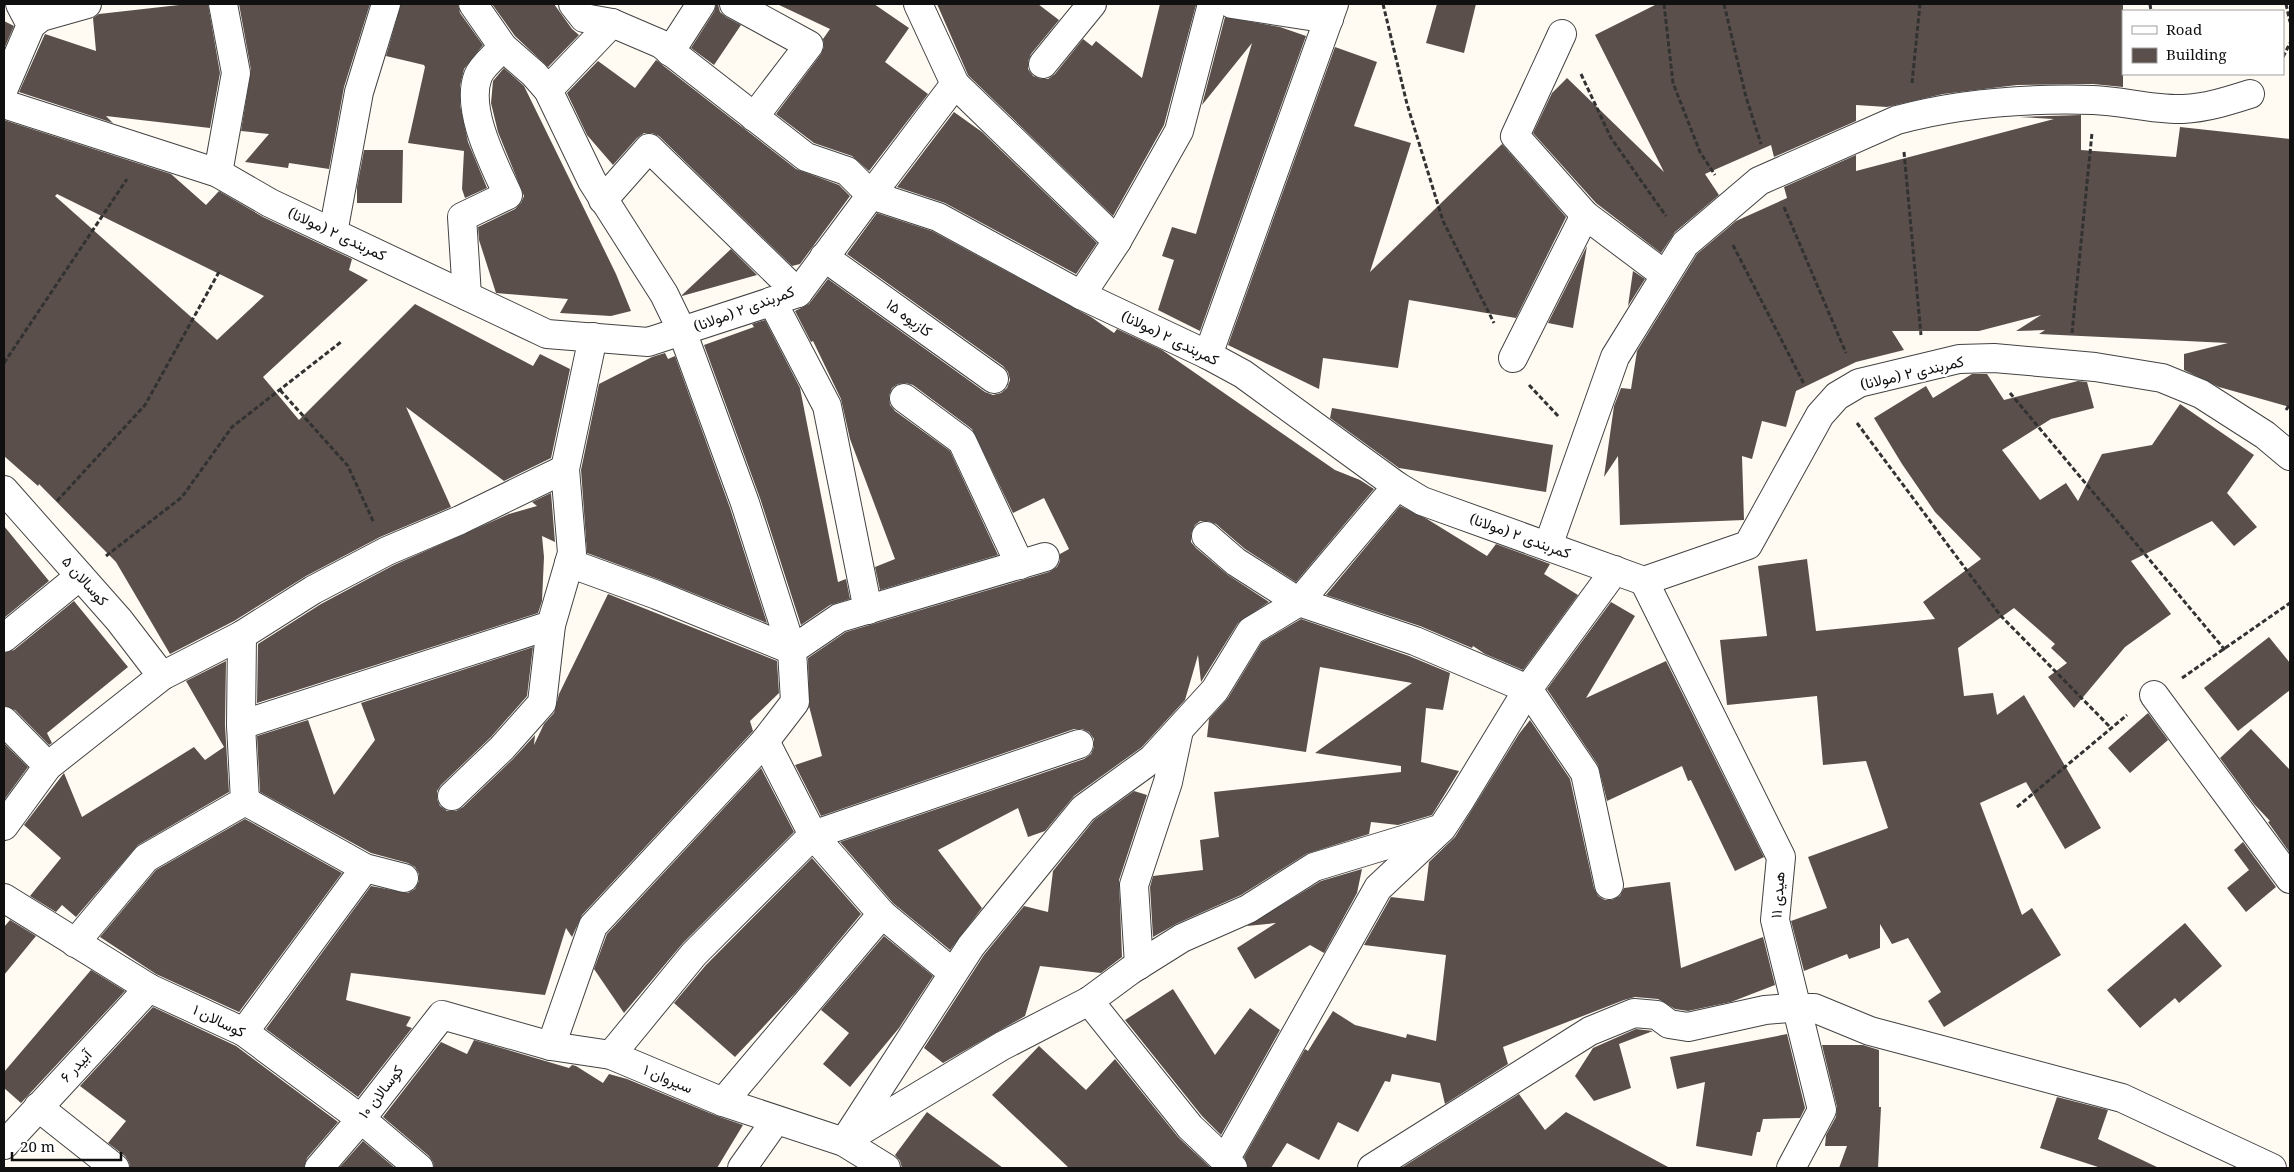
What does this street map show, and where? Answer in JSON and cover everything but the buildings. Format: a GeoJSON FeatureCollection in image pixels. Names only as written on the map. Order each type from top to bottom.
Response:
{"type":"FeatureCollection","features":[{"type":"Feature","properties":{"kind":"street"},"geometry":{"type":"LineString","coordinates":[[4,88],[25,14],[41,17],[87,4]]}},
{"type":"Feature","properties":{"kind":"street"},"geometry":{"type":"LineString","coordinates":[[218,172],[236,73],[223,4]]}},
{"type":"Feature","properties":{"kind":"street"},"geometry":{"type":"LineString","coordinates":[[333,233],[359,92],[386,4]]}},
{"type":"Feature","properties":{"kind":"street"},"geometry":{"type":"LineString","coordinates":[[473,4],[503,47],[534,74],[548,90],[603,200],[664,294],[682,331],[745,503],[792,650],[795,702],[765,741],[593,926],[552,1046]]}},
{"type":"Feature","properties":{"kind":"street"},"geometry":{"type":"LineString","coordinates":[[670,52],[702,4]]}},
{"type":"Feature","properties":{"kind":"street"},"geometry":{"type":"LineString","coordinates":[[734,4],[809,45],[754,117]]}},
{"type":"Feature","properties":{"kind":"street"},"geometry":{"type":"LineString","coordinates":[[918,4],[955,84],[1117,242]]}},
{"type":"Feature","properties":{"kind":"street"},"geometry":{"type":"LineString","coordinates":[[1043,64],[1092,4]]}},
{"type":"Feature","properties":{"kind":"street"},"geometry":{"type":"LineString","coordinates":[[1081,296],[1117,242],[1179,131],[1212,4]]}},
{"type":"Feature","properties":{"kind":"street"},"geometry":{"type":"LineString","coordinates":[[1208,355],[1331,11],[1232,4]]}},
{"type":"Feature","properties":{"kind":"street"},"geometry":{"type":"LineString","coordinates":[[583,9],[661,44],[806,157],[847,171],[871,195],[955,84]]}},
{"type":"Feature","properties":{"kind":"street"},"geometry":{"type":"LineString","coordinates":[[548,90],[612,23]]}},
{"type":"Feature","properties":{"kind":"street"},"geometry":{"type":"LineString","coordinates":[[1562,34],[1515,136],[1584,215],[1665,275]]}},
{"type":"Feature","properties":{"kind":"street"},"geometry":{"type":"LineString","coordinates":[[467,296],[462,217],[508,195],[481,134],[475,94],[478,75],[503,47]]}},
{"type":"Feature","properties":{"kind":"street"},"geometry":{"type":"LineString","coordinates":[[1548,546],[1615,357],[1685,244],[1759,181],[1906,117],[1975,105],[2033,100],[2095,100],[2158,108],[2183,109],[2209,106],[2250,94]]}},
{"type":"Feature","properties":{"kind":"street","name":"کمربندی ۲ (مولانا)"},"geometry":{"type":"LineString","coordinates":[[4,104],[218,172],[270,202],[547,334],[648,342],[785,297],[824,257],[871,195],[938,217],[1081,296],[1208,355],[1243,374],[1397,486],[1422,501],[1644,581]]}},
{"type":"Feature","properties":{"kind":"street"},"geometry":{"type":"LineString","coordinates":[[603,200],[649,148],[785,297],[827,406],[868,610]]}},
{"type":"Feature","properties":{"kind":"street"},"geometry":{"type":"LineString","coordinates":[[1513,358],[1584,215]]}},
{"type":"Feature","properties":{"kind":"street","name":"کازیوه ۱۵"},"geometry":{"type":"LineString","coordinates":[[824,257],[994,379]]}},
{"type":"Feature","properties":{"kind":"street"},"geometry":{"type":"LineString","coordinates":[[452,796],[502,748],[542,703],[551,625],[572,553],[565,469],[593,337]]}},
{"type":"Feature","properties":{"kind":"street","name":"کمربندی ۲ (مولانا)"},"geometry":{"type":"LineString","coordinates":[[1829,406],[1859,383],[1959,359],[1994,358],[2069,364],[2127,371],[2162,378],[2202,394],[2265,435],[2290,456]]}},
{"type":"Feature","properties":{"kind":"street"},"geometry":{"type":"LineString","coordinates":[[792,650],[839,618],[1033,561],[962,441],[904,398]]}},
{"type":"Feature","properties":{"kind":"street"},"geometry":{"type":"LineString","coordinates":[[1644,581],[1748,545],[1829,406]]}},
{"type":"Feature","properties":{"kind":"street"},"geometry":{"type":"LineString","coordinates":[[4,826],[48,766],[162,676],[242,635],[313,590],[387,551],[460,520],[565,469]]}},
{"type":"Feature","properties":{"kind":"street"},"geometry":{"type":"LineString","coordinates":[[844,1142],[971,946],[1083,809],[1152,759],[1215,690],[1251,631],[1299,602],[1397,486]]}},
{"type":"Feature","properties":{"kind":"street","name":"کوسالان ۵"},"geometry":{"type":"LineString","coordinates":[[4,490],[119,620],[162,676]]}},
{"type":"Feature","properties":{"kind":"street"},"geometry":{"type":"LineString","coordinates":[[1206,536],[1236,562],[1299,602],[1415,641],[1528,689],[1585,773],[1609,885]]}},
{"type":"Feature","properties":{"kind":"street"},"geometry":{"type":"LineString","coordinates":[[569,563],[657,595],[792,650]]}},
{"type":"Feature","properties":{"kind":"street"},"geometry":{"type":"LineString","coordinates":[[1089,1000],[1190,1127],[1229,1164],[1378,888],[1442,828],[1528,689],[1615,570]]}},
{"type":"Feature","properties":{"kind":"street"},"geometry":{"type":"LineString","coordinates":[[4,638],[80,576]]}},
{"type":"Feature","properties":{"kind":"street","name":"هیدی ۱۱"},"geometry":{"type":"LineString","coordinates":[[1644,581],[1781,857],[1775,920],[1822,1110],[1790,1168]]}},
{"type":"Feature","properties":{"kind":"street"},"geometry":{"type":"LineString","coordinates":[[242,725],[551,625]]}},
{"type":"Feature","properties":{"kind":"street"},"geometry":{"type":"LineString","coordinates":[[242,635],[242,725],[245,801]]}},
{"type":"Feature","properties":{"kind":"street"},"geometry":{"type":"LineString","coordinates":[[2154,695],[2290,879]]}},
{"type":"Feature","properties":{"kind":"street"},"geometry":{"type":"LineString","coordinates":[[4,721],[48,766]]}},
{"type":"Feature","properties":{"kind":"street"},"geometry":{"type":"LineString","coordinates":[[1139,965],[1134,885],[1168,782],[1180,729]]}},
{"type":"Feature","properties":{"kind":"street"},"geometry":{"type":"LineString","coordinates":[[765,741],[813,835],[882,914],[953,973]]}},
{"type":"Feature","properties":{"kind":"street"},"geometry":{"type":"LineString","coordinates":[[611,1055],[694,954],[813,835],[1078,744]]}},
{"type":"Feature","properties":{"kind":"street"},"geometry":{"type":"LineString","coordinates":[[245,801],[365,868],[404,878]]}},
{"type":"Feature","properties":{"kind":"street"},"geometry":{"type":"LineString","coordinates":[[75,943],[146,858],[245,801]]}},
{"type":"Feature","properties":{"kind":"street"},"geometry":{"type":"LineString","coordinates":[[844,1142],[1002,1046],[1089,1000],[1182,938],[1248,909],[1314,867],[1442,828]]}},
{"type":"Feature","properties":{"kind":"street"},"geometry":{"type":"LineString","coordinates":[[244,1032],[365,868]]}},
{"type":"Feature","properties":{"kind":"street","name":"کوسالان ۱"},"geometry":{"type":"LineString","coordinates":[[4,898],[149,988],[244,1032],[361,1119],[419,1168]]}},
{"type":"Feature","properties":{"kind":"street"},"geometry":{"type":"LineString","coordinates":[[723,1102],[882,914]]}},
{"type":"Feature","properties":{"kind":"street","name":"آبیدر ۶"},"geometry":{"type":"LineString","coordinates":[[17,1122],[149,988]]}},
{"type":"Feature","properties":{"kind":"street"},"geometry":{"type":"LineString","coordinates":[[1372,1168],[1590,1031],[1634,1013],[1657,1015],[1669,1024],[1688,1027],[1765,1010],[1796,1008],[1814,1008],[1870,1031],[2122,1098],[2272,1168]]}},
{"type":"Feature","properties":{"kind":"street","name":"سیروان ۱"},"geometry":{"type":"LineString","coordinates":[[442,1015],[552,1046],[611,1055],[723,1102],[844,1142],[886,1168]]}},
{"type":"Feature","properties":{"kind":"street","name":"کوسالان ۱۰"},"geometry":{"type":"LineString","coordinates":[[319,1168],[361,1119],[442,1015]]}},
{"type":"Feature","properties":{"kind":"street"},"geometry":{"type":"LineString","coordinates":[[742,1168],[776,1120]]}},
{"type":"Feature","properties":{"kind":"street"},"geometry":{"type":"LineString","coordinates":[[17,1122],[115,1168]]}},
{"type":"Feature","properties":{"kind":"path"},"geometry":{"type":"LineString","coordinates":[[1383,4],[1406,104],[1443,221],[1525,380],[1584,444]]}},
{"type":"Feature","properties":{"kind":"path"},"geometry":{"type":"LineString","coordinates":[[1664,4],[1673,83],[1700,152],[1726,209],[1829,406],[2000,615],[2110,728]]}},
{"type":"Feature","properties":{"kind":"path"},"geometry":{"type":"LineString","coordinates":[[1920,4],[1911,89],[1906,117],[1904,152],[1922,345],[1926,366]]}},
{"type":"Feature","properties":{"kind":"path"},"geometry":{"type":"LineString","coordinates":[[2286,4],[2290,22]]}},
{"type":"Feature","properties":{"kind":"path"},"geometry":{"type":"LineString","coordinates":[[1562,34],[1611,138],[1685,244]]}},
{"type":"Feature","properties":{"kind":"path"},"geometry":{"type":"LineString","coordinates":[[2284,55],[2290,43]]}},
{"type":"Feature","properties":{"kind":"path"},"geometry":{"type":"LineString","coordinates":[[2069,364],[2095,100]]}},
{"type":"Feature","properties":{"kind":"path"},"geometry":{"type":"LineString","coordinates":[[4,364],[146,149]]}},
{"type":"Feature","properties":{"kind":"path"},"geometry":{"type":"LineString","coordinates":[[34,525],[145,405],[218,272]]}},
{"type":"Feature","properties":{"kind":"path"},"geometry":{"type":"LineString","coordinates":[[80,576],[182,497],[232,427],[341,342]]}},
{"type":"Feature","properties":{"kind":"path"},"geometry":{"type":"LineString","coordinates":[[1994,358],[1997,378],[2225,650]]}},
{"type":"Feature","properties":{"kind":"path"},"geometry":{"type":"LineString","coordinates":[[280,390],[348,466],[387,551]]}}]}
